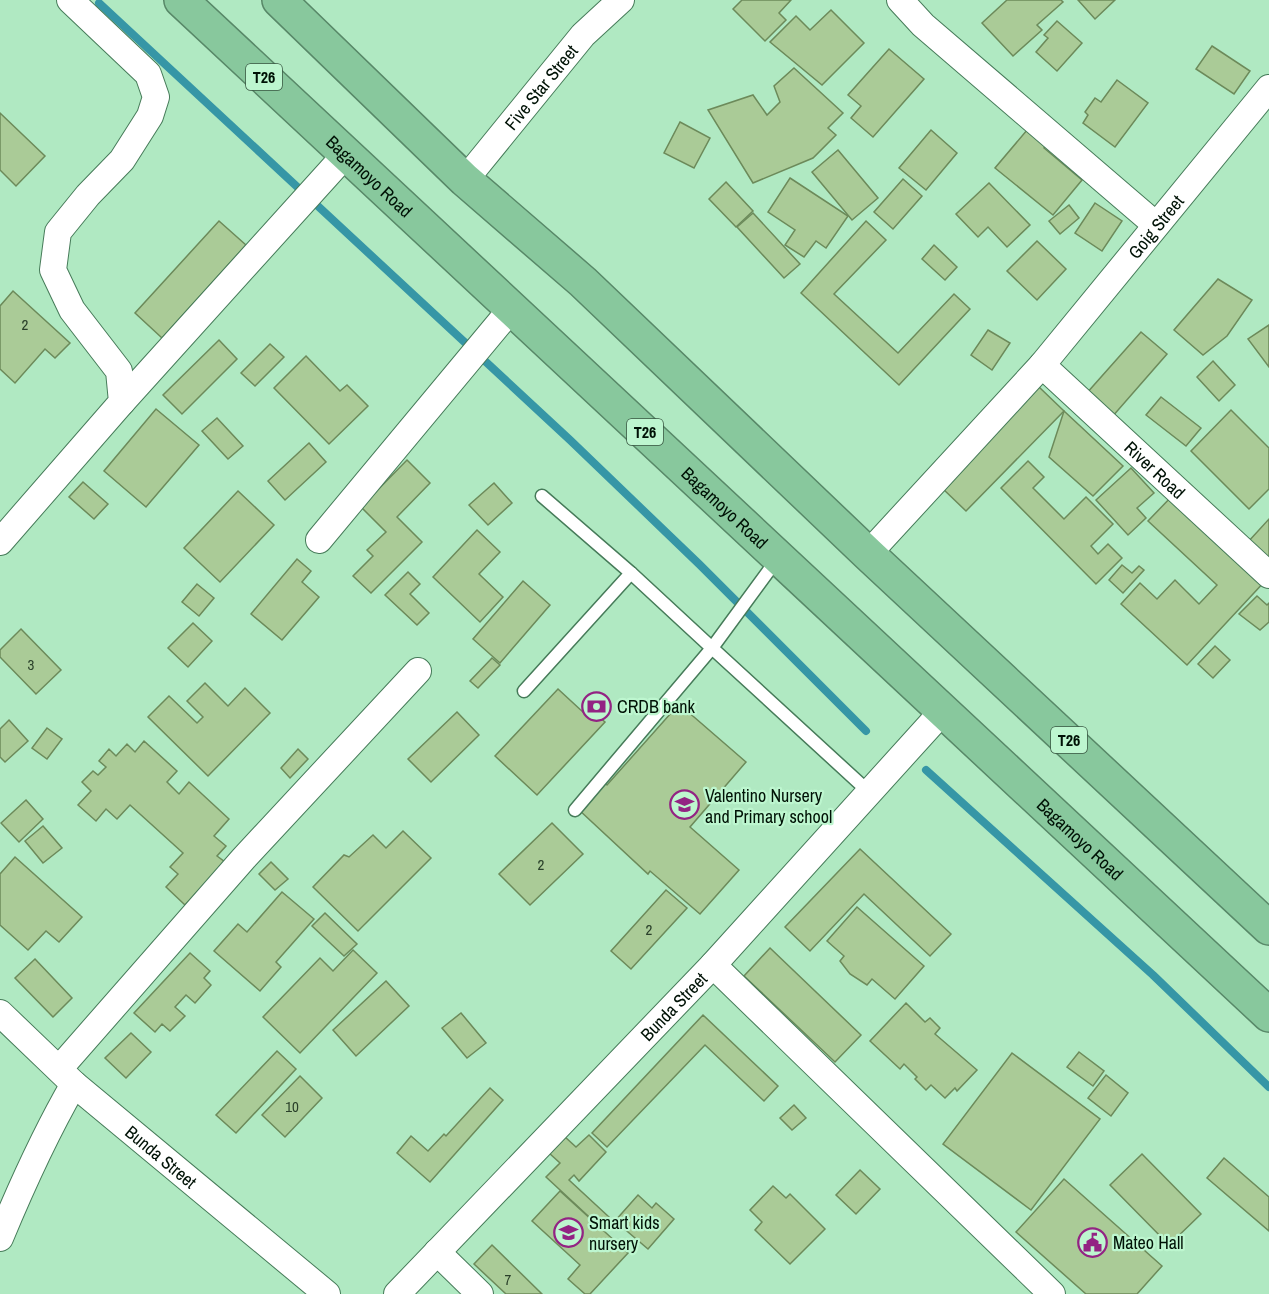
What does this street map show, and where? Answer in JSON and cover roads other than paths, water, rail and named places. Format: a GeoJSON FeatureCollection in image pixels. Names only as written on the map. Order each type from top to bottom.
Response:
{"type":"FeatureCollection","features":[{"type":"Feature","properties":{"kind":"highway","name":"Bagamoyo Road"},"geometry":{"type":"LineString","coordinates":[[181,0],[1269,1016]]}},
{"type":"Feature","properties":{"kind":"highway","name":"T26"},"geometry":{"type":"LineString","coordinates":[[279,0],[465,180],[583,282],[868,554],[1269,928]]}},
{"type":"Feature","properties":{"kind":"street"},"geometry":{"type":"LineString","coordinates":[[70,0],[148,74],[156,97],[150,116],[122,160],[88,195],[58,232],[53,270],[72,310],[119,371],[122,402]]}},
{"type":"Feature","properties":{"kind":"street","name":"Five Star Street"},"geometry":{"type":"LineString","coordinates":[[465,180],[583,35],[621,0]]}},
{"type":"Feature","properties":{"kind":"street"},"geometry":{"type":"LineString","coordinates":[[900,0],[923,25],[1156,225]]}},
{"type":"Feature","properties":{"kind":"street","name":"Goig Street"},"geometry":{"type":"LineString","coordinates":[[868,554],[1042,365],[1269,88]]}},
{"type":"Feature","properties":{"kind":"street"},"geometry":{"type":"LineString","coordinates":[[0,542],[122,402],[347,153]]}},
{"type":"Feature","properties":{"kind":"street"},"geometry":{"type":"LineString","coordinates":[[319,540],[512,308]]}},
{"type":"Feature","properties":{"kind":"street","name":"River Road"},"geometry":{"type":"LineString","coordinates":[[1042,365],[1269,575]]}},
{"type":"Feature","properties":{"kind":"street"},"geometry":{"type":"LineString","coordinates":[[0,1238],[50,1126],[66,1076],[244,858],[418,671]]}},
{"type":"Feature","properties":{"kind":"street","name":"Bunda Street"},"geometry":{"type":"LineString","coordinates":[[397,1294],[713,965],[942,712]]}},
{"type":"Feature","properties":{"kind":"street"},"geometry":{"type":"LineString","coordinates":[[713,965],[1052,1294]]}},
{"type":"Feature","properties":{"kind":"street","name":"Bunda Street"},"geometry":{"type":"LineString","coordinates":[[0,1013],[66,1076],[327,1294]]}},
{"type":"Feature","properties":{"kind":"street"},"geometry":{"type":"LineString","coordinates":[[437,1252],[480,1294]]}},
{"type":"Feature","properties":{"kind":"lane"},"geometry":{"type":"LineString","coordinates":[[542,496],[631,573],[869,792]]}},
{"type":"Feature","properties":{"kind":"lane"},"geometry":{"type":"LineString","coordinates":[[575,810],[712,648],[778,557]]}},
{"type":"Feature","properties":{"kind":"lane"},"geometry":{"type":"LineString","coordinates":[[524,691],[631,573]]}},
{"type":"Feature","properties":{"kind":"waterway"},"geometry":{"type":"LineString","coordinates":[[99,3],[570,440],[699,564],[866,731]]}},
{"type":"Feature","properties":{"kind":"waterway"},"geometry":{"type":"LineString","coordinates":[[926,770],[1153,975],[1269,1087]]}},
{"type":"Feature","properties":{"kind":"place","name":"CRDB bank"},"geometry":{"type":"Point","coordinates":[596,706]}},
{"type":"Feature","properties":{"kind":"place","name":"Valentino Nursery and Primary school"},"geometry":{"type":"Point","coordinates":[684,805]}},
{"type":"Feature","properties":{"kind":"place","name":"Smart kids nursery"},"geometry":{"type":"Point","coordinates":[568,1232]}},
{"type":"Feature","properties":{"kind":"place","name":"Mateo Hall"},"geometry":{"type":"Point","coordinates":[1092,1242]}}]}
